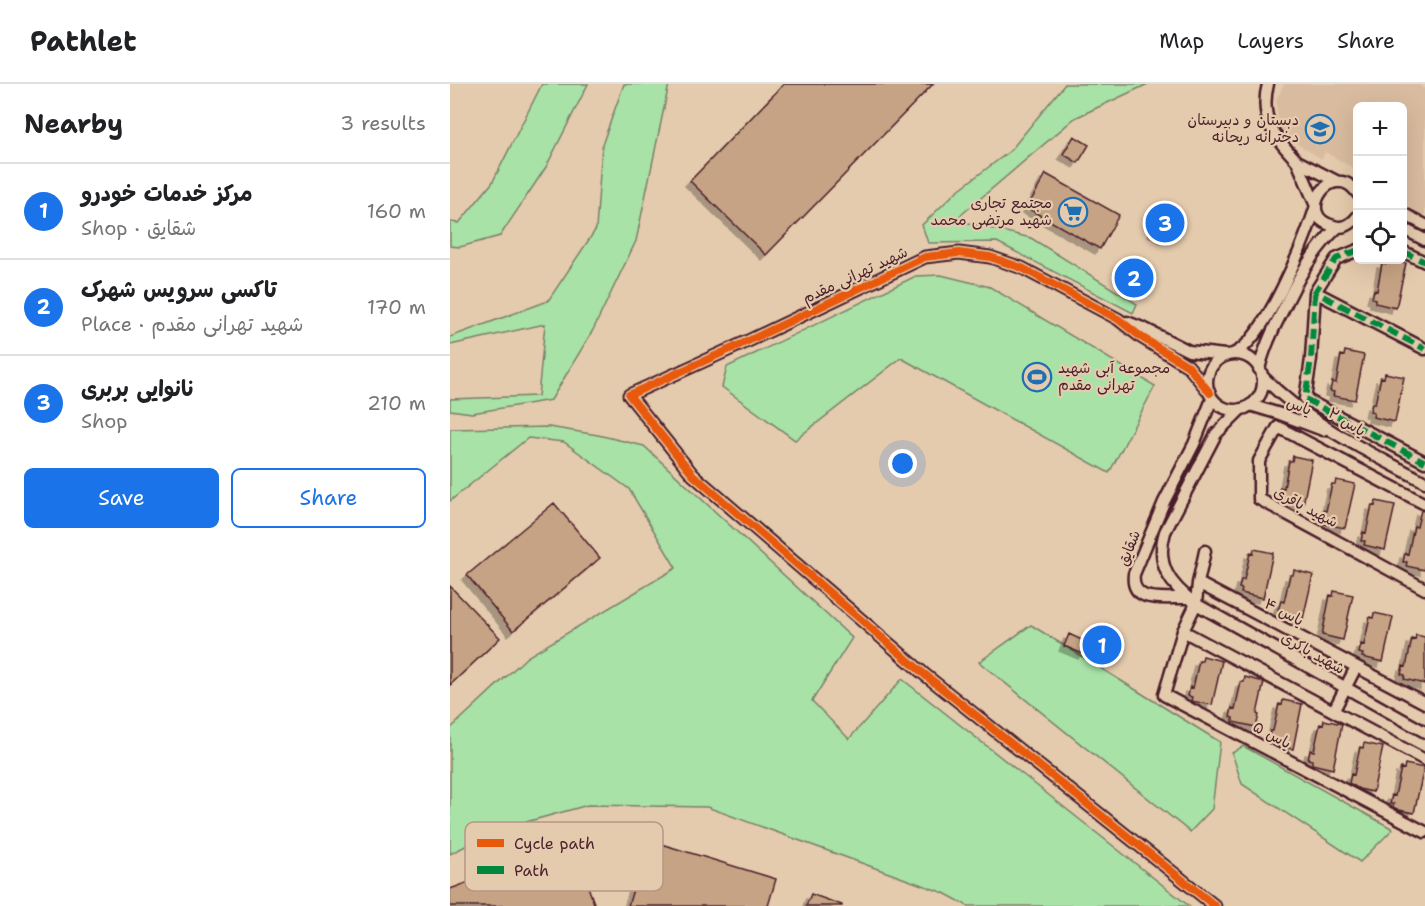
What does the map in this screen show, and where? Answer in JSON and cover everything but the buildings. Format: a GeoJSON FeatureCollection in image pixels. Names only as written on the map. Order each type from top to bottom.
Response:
{"type":"FeatureCollection","features":[{"type":"Feature","properties":{"kind":"street"},"geometry":{"type":"LineString","coordinates":[[1268,84],[1264,112],[1273,133],[1297,161],[1317,213],[1325,223],[1338,227],[1353,220]]}},
{"type":"Feature","properties":{"kind":"street"},"geometry":{"type":"LineString","coordinates":[[1297,161],[1353,189]]}},
{"type":"Feature","properties":{"kind":"street"},"geometry":{"type":"LineString","coordinates":[[1338,182],[1324,187],[1319,192],[1295,262],[1259,330],[1241,351],[1219,359],[1209,371],[1207,386],[1211,396],[1225,408],[1246,407],[1260,393],[1261,372],[1268,341],[1302,271],[1322,242],[1338,227]]}},
{"type":"Feature","properties":{"kind":"street"},"geometry":{"type":"LineString","coordinates":[[1407,216],[1425,225]]}},
{"type":"Feature","properties":{"kind":"street"},"geometry":{"type":"LineString","coordinates":[[1407,231],[1425,240]]}},
{"type":"Feature","properties":{"kind":"street"},"geometry":{"type":"LineString","coordinates":[[1299,409],[1305,399],[1311,359],[1315,292],[1336,259],[1353,252]]}},
{"type":"Feature","properties":{"kind":"street","name":"شهید تهرانی مقدم"},"geometry":{"type":"LineString","coordinates":[[1211,396],[1188,366],[1118,320],[1022,268],[990,257],[959,253],[925,257],[630,394],[693,475],[924,674],[1215,906]]}},
{"type":"Feature","properties":{"kind":"street"},"geometry":{"type":"LineString","coordinates":[[1407,253],[1425,262]]}},
{"type":"Feature","properties":{"kind":"street"},"geometry":{"type":"LineString","coordinates":[[1315,292],[1425,350]]}},
{"type":"Feature","properties":{"kind":"street","name":"شهید تهرانی مقدم"},"geometry":{"type":"LineString","coordinates":[[1118,320],[1145,328],[1189,351],[1229,355]]}},
{"type":"Feature","properties":{"kind":"street"},"geometry":{"type":"LineString","coordinates":[[1229,355],[1244,355],[1253,360],[1261,372]]}},
{"type":"Feature","properties":{"kind":"street","name":"یاس ۲"},"geometry":{"type":"LineString","coordinates":[[1261,372],[1299,409],[1337,435],[1425,482]]}},
{"type":"Feature","properties":{"kind":"street","name":"شقایق"},"geometry":{"type":"LineString","coordinates":[[1191,601],[1148,597],[1135,591],[1133,583],[1134,574],[1164,502],[1194,444],[1211,396]]}},
{"type":"Feature","properties":{"kind":"street"},"geometry":{"type":"LineString","coordinates":[[1305,399],[1425,462]]}},
{"type":"Feature","properties":{"kind":"street","name":"شقایق"},"geometry":{"type":"LineString","coordinates":[[1191,601],[1171,582],[1161,557],[1161,545],[1165,532],[1216,434],[1246,407]]}},
{"type":"Feature","properties":{"kind":"street","name":"یاس"},"geometry":{"type":"LineString","coordinates":[[1246,407],[1290,418],[1337,435]]}},
{"type":"Feature","properties":{"kind":"street"},"geometry":{"type":"LineString","coordinates":[[1290,418],[1285,431],[1425,504]]}},
{"type":"Feature","properties":{"kind":"street","name":"شهید باقری"},"geometry":{"type":"LineString","coordinates":[[1285,431],[1278,428],[1259,461],[1259,499],[1425,589]]}},
{"type":"Feature","properties":{"kind":"street"},"geometry":{"type":"LineString","coordinates":[[1191,601],[1198,583],[1204,551]]}},
{"type":"Feature","properties":{"kind":"street","name":"یاس ۴"},"geometry":{"type":"LineString","coordinates":[[1198,583],[1425,703]]}},
{"type":"Feature","properties":{"kind":"street","name":"یاس ۵"},"geometry":{"type":"LineString","coordinates":[[1191,601],[1164,695],[1425,832]]}},
{"type":"Feature","properties":{"kind":"street","name":"شهید باکری"},"geometry":{"type":"LineString","coordinates":[[1191,601],[1425,732]]}},
{"type":"Feature","properties":{"kind":"street"},"geometry":{"type":"LineString","coordinates":[[1183,631],[1425,760]]}},
{"type":"Feature","properties":{"kind":"street"},"geometry":{"type":"LineString","coordinates":[[1334,710],[1356,667]]}},
{"type":"Feature","properties":{"kind":"shaded area","name":"دبستان و دبیرستان دخترانه ریحانه"},"geometry":{"type":"Polygon","coordinates":[[[1284,84],[1421,84],[1420,86],[1425,89],[1425,218],[1407,208],[1407,102],[1353,102],[1353,168],[1325,152],[1322,159],[1286,137],[1278,121],[1276,100],[1284,84]]]}},
{"type":"Feature","properties":{"kind":"green space"},"geometry":{"type":"Polygon","coordinates":[[[542,84],[588,84],[546,167],[500,236],[460,247],[450,246],[450,222],[459,223],[492,183],[542,84]]]}},
{"type":"Feature","properties":{"kind":"green space"},"geometry":{"type":"Polygon","coordinates":[[[624,84],[669,84],[636,241],[593,330],[551,400],[472,413],[450,410],[450,399],[538,396],[545,324],[450,345],[450,337],[548,301],[596,229],[602,145],[624,84]]]}},
{"type":"Feature","properties":{"kind":"green space"},"geometry":{"type":"Polygon","coordinates":[[[1065,84],[1148,84],[1075,118],[955,220],[1031,238],[1137,304],[1133,313],[997,242],[928,243],[922,225],[957,191],[1010,151],[1065,84]]]}},
{"type":"Feature","properties":{"kind":"green space","name":"مجموعه آبی شهید تهرانی مقدم"},"geometry":{"type":"Polygon","coordinates":[[[941,275],[990,287],[1155,386],[1109,473],[901,358],[795,440],[722,387],[727,367],[916,276],[941,275]]]}},
{"type":"Feature","properties":{"kind":"green space"},"geometry":{"type":"Polygon","coordinates":[[[549,427],[644,446],[852,638],[812,701],[849,739],[902,679],[1189,906],[968,906],[944,893],[707,807],[588,805],[526,822],[465,822],[465,846],[450,854],[450,729],[527,657],[676,568],[629,489],[564,442],[528,438],[450,501],[450,429],[549,427]]]}},
{"type":"Feature","properties":{"kind":"green space"},"geometry":{"type":"Polygon","coordinates":[[[1031,625],[1220,742],[1212,809],[1190,832],[979,662],[1031,625]]]}},
{"type":"Feature","properties":{"kind":"green space"},"geometry":{"type":"Polygon","coordinates":[[[1243,746],[1393,829],[1360,862],[1242,784],[1232,753],[1243,746]]]}},
{"type":"Feature","properties":{"kind":"marked path"},"geometry":{"type":"LineString","coordinates":[[1353,252],[1336,259],[1315,292],[1425,349]]}},
{"type":"Feature","properties":{"kind":"marked path"},"geometry":{"type":"LineString","coordinates":[[1407,253],[1425,262]]}},
{"type":"Feature","properties":{"kind":"marked path"},"geometry":{"type":"LineString","coordinates":[[1315,292],[1311,359],[1305,399],[1425,462]]}},
{"type":"Feature","properties":{"kind":"cycle path"},"geometry":{"type":"LineString","coordinates":[[1210,393],[1188,366],[1141,337],[1118,319],[1022,268],[990,257],[959,253],[925,257],[629,395],[693,475],[924,674],[1215,906]]}},
{"type":"Feature","properties":{"kind":"place","name":"دبستان و دبیرستان دخترانه ریحانه"},"geometry":{"type":"Point","coordinates":[1320,129]}},
{"type":"Feature","properties":{"kind":"place","name":"مجتمع تجاری شهید مرتضی محمد"},"geometry":{"type":"Point","coordinates":[1073,212]}},
{"type":"Feature","properties":{"kind":"place","name":"نانوایی بربری"},"geometry":{"type":"Point","coordinates":[1165,223]}},
{"type":"Feature","properties":{"kind":"place","name":"تاکسی سرویس شهرک"},"geometry":{"type":"Point","coordinates":[1134,278]}},
{"type":"Feature","properties":{"kind":"place","name":"مجموعه آبی شهید تهرانی مقدم"},"geometry":{"type":"Point","coordinates":[1037,377]}},
{"type":"Feature","properties":{"kind":"place","name":"مرکز خدمات خودرو"},"geometry":{"type":"Point","coordinates":[1102,645]}}]}
